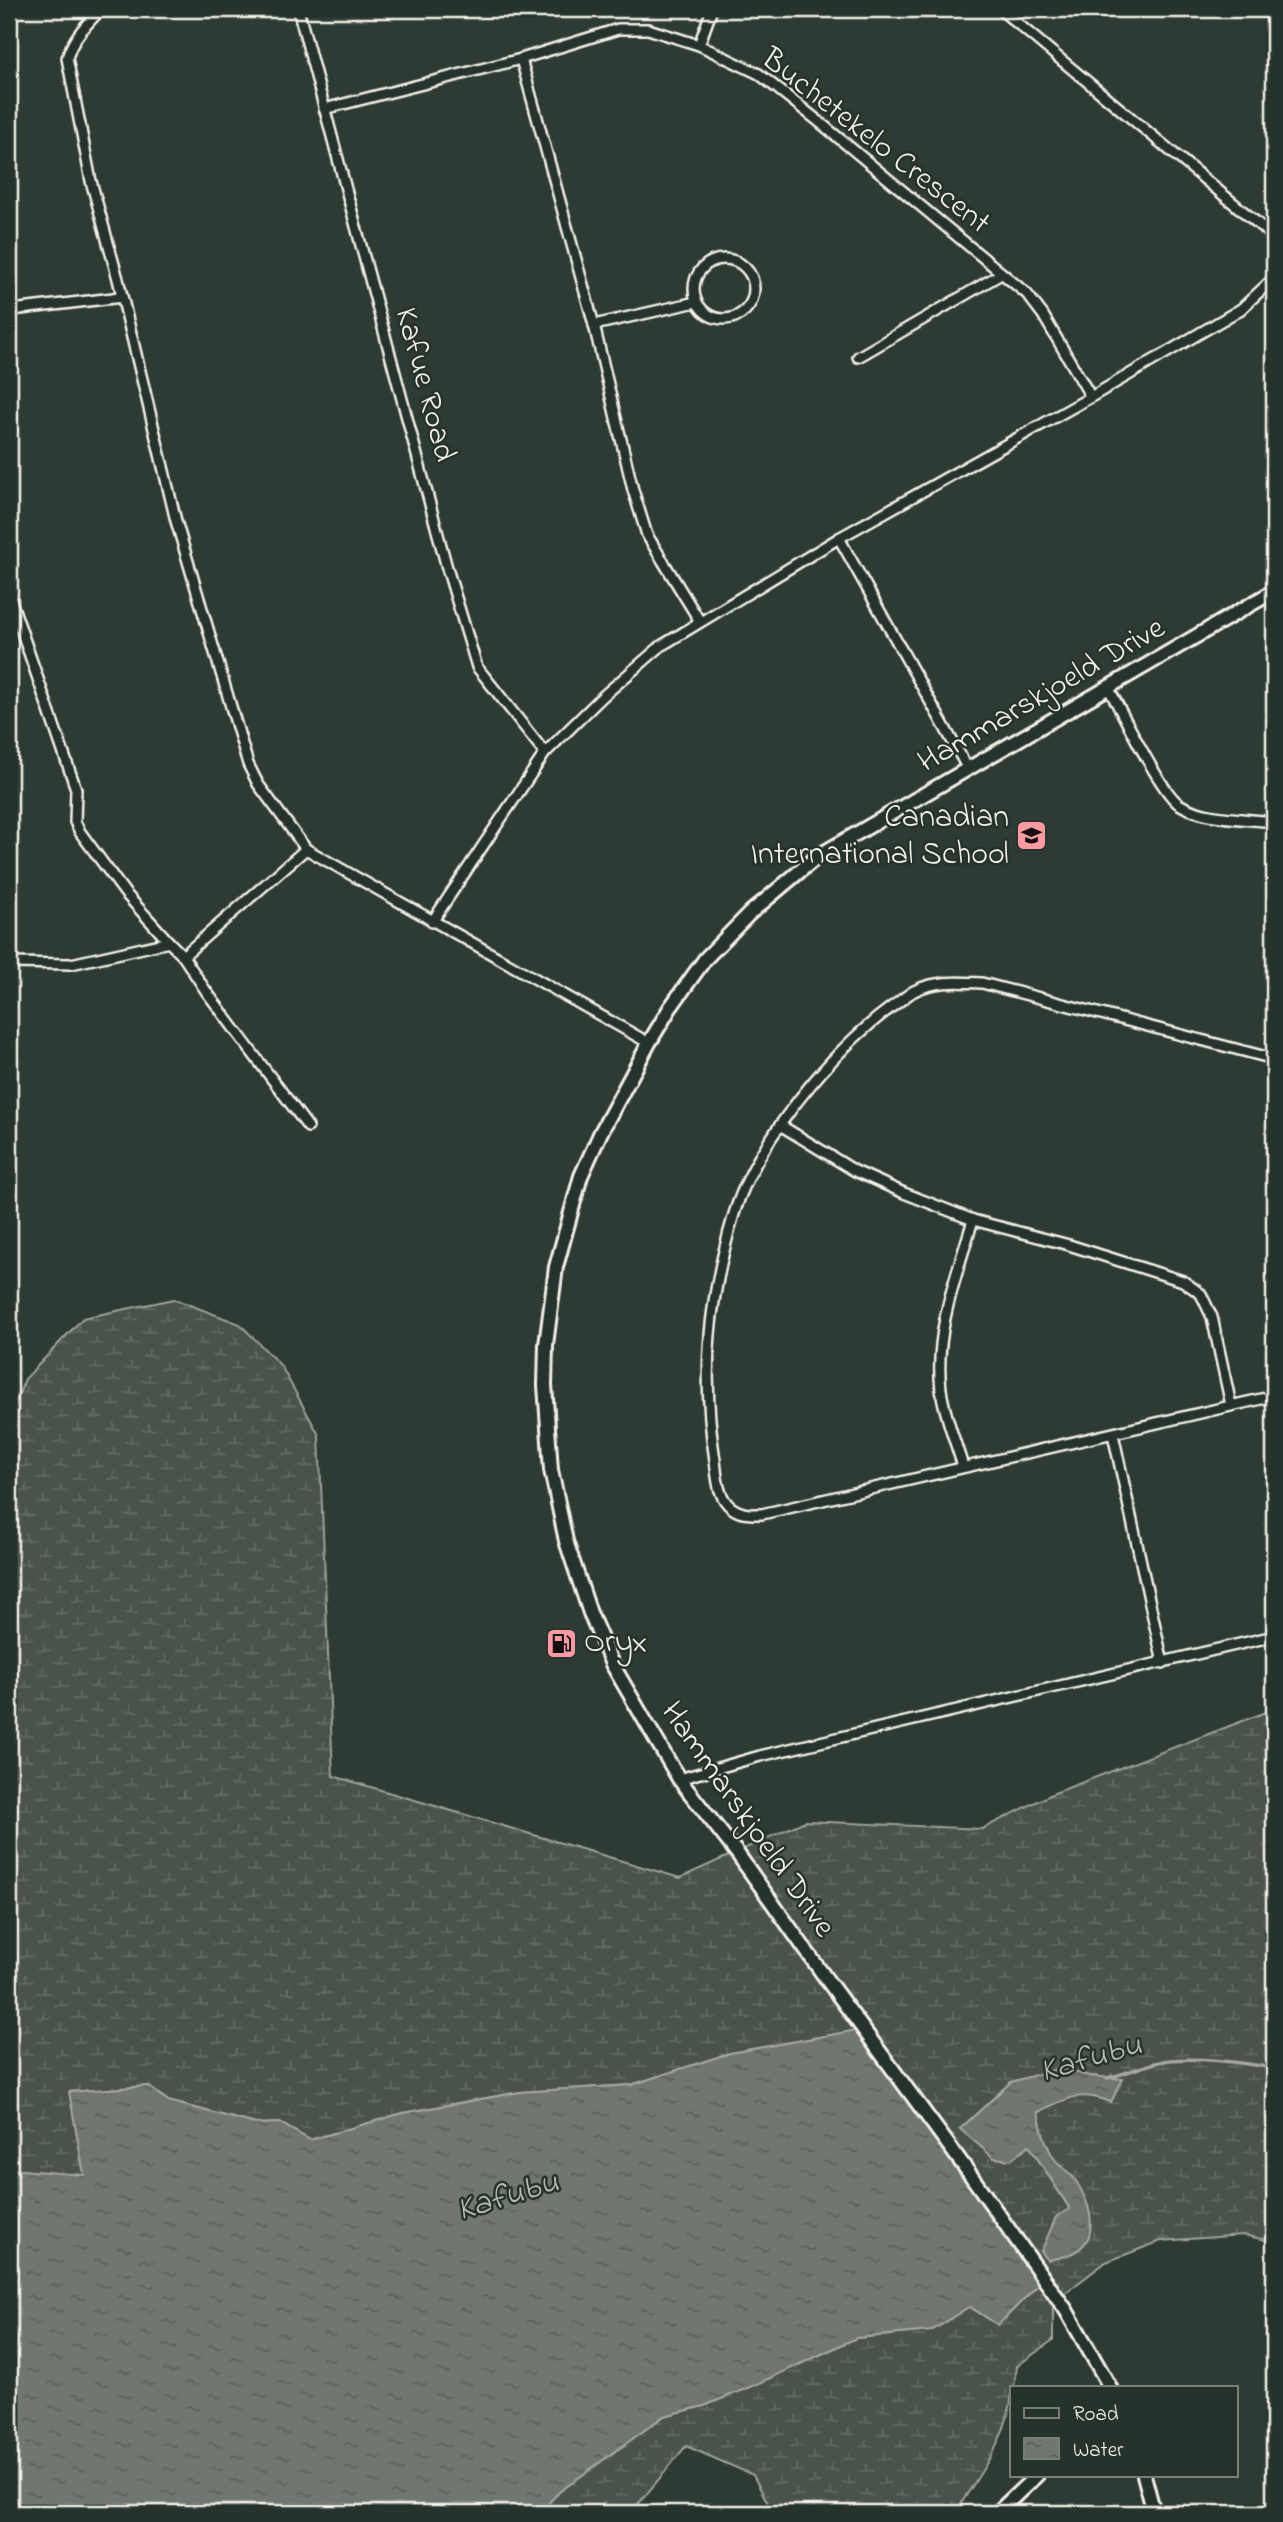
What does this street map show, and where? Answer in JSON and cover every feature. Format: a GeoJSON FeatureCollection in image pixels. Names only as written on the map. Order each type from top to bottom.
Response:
{"type":"FeatureCollection","features":[{"type":"Feature","properties":{"kind":"main road","name":"Hammarskjoeld Drive"},"geometry":{"type":"LineString","coordinates":[[1109,2386],[1066,2310],[996,2211],[737,1853],[679,1779],[618,1674],[590,1613],[566,1541],[551,1470],[545,1385],[546,1345],[556,1267],[581,1176],[601,1132],[649,1043],[705,959],[750,914],[818,856],[1274,592]]}},
{"type":"Feature","properties":{"kind":"main road"},"geometry":{"type":"LineString","coordinates":[[997,2513],[1036,2476]]}},
{"type":"Feature","properties":{"kind":"main road"},"geometry":{"type":"LineString","coordinates":[[1144,2476],[1154,2513]]}},
{"type":"Feature","properties":{"kind":"street"},"geometry":{"type":"LineString","coordinates":[[101,9],[70,46],[67,58],[91,181],[176,521],[248,764],[258,784],[306,849],[649,1043]]}},
{"type":"Feature","properties":{"kind":"street","name":"Kafue Road"},"geometry":{"type":"LineString","coordinates":[[298,9],[447,568],[477,667],[545,753]]}},
{"type":"Feature","properties":{"kind":"street"},"geometry":{"type":"LineString","coordinates":[[699,45],[712,9]]}},
{"type":"Feature","properties":{"kind":"street"},"geometry":{"type":"LineString","coordinates":[[1000,9],[1274,237]]}},
{"type":"Feature","properties":{"kind":"street","name":"Buchetekelo Crescent"},"geometry":{"type":"LineString","coordinates":[[324,109],[522,59],[618,29],[648,29],[699,45],[759,75],[1027,294],[1043,315],[1091,397]]}},
{"type":"Feature","properties":{"kind":"street"},"geometry":{"type":"LineString","coordinates":[[522,59],[647,535],[699,621]]}},
{"type":"Feature","properties":{"kind":"street"},"geometry":{"type":"LineString","coordinates":[[718,259],[731,259],[744,265],[752,276],[755,290],[752,303],[744,314],[731,320],[717,319],[705,313],[696,302],[693,289],[696,275],[705,265],[718,259]]}},
{"type":"Feature","properties":{"kind":"street"},"geometry":{"type":"LineString","coordinates":[[858,357],[1001,274]]}},
{"type":"Feature","properties":{"kind":"street"},"geometry":{"type":"LineString","coordinates":[[432,922],[545,753],[602,697],[661,646],[839,538],[1091,397],[1241,309],[1274,278]]}},
{"type":"Feature","properties":{"kind":"street"},"geometry":{"type":"LineString","coordinates":[[9,295],[11,310],[122,297]]}},
{"type":"Feature","properties":{"kind":"street"},"geometry":{"type":"LineString","coordinates":[[594,325],[696,302]]}},
{"type":"Feature","properties":{"kind":"street"},"geometry":{"type":"LineString","coordinates":[[839,538],[968,769]]}},
{"type":"Feature","properties":{"kind":"street"},"geometry":{"type":"LineString","coordinates":[[9,595],[76,789],[75,822],[80,832],[125,893],[183,956],[308,1127]]}},
{"type":"Feature","properties":{"kind":"street"},"geometry":{"type":"LineString","coordinates":[[1109,689],[1158,777],[1178,803],[1205,814],[1274,822]]}},
{"type":"Feature","properties":{"kind":"street"},"geometry":{"type":"LineString","coordinates":[[183,956],[306,849]]}},
{"type":"Feature","properties":{"kind":"street"},"geometry":{"type":"LineString","coordinates":[[9,963],[71,964],[169,942]]}},
{"type":"Feature","properties":{"kind":"street"},"geometry":{"type":"LineString","coordinates":[[1274,1059],[982,983],[944,982],[914,991],[876,1019],[833,1059],[779,1125],[753,1172],[735,1212],[716,1290],[706,1371],[709,1418],[720,1493],[730,1507],[745,1514],[762,1514],[1274,1395]]}},
{"type":"Feature","properties":{"kind":"street"},"geometry":{"type":"LineString","coordinates":[[779,1125],[855,1171],[973,1220],[1069,1245],[1182,1281],[1201,1294],[1212,1317],[1231,1405]]}},
{"type":"Feature","properties":{"kind":"street"},"geometry":{"type":"LineString","coordinates":[[964,1467],[941,1392],[938,1355],[947,1309],[973,1220]]}},
{"type":"Feature","properties":{"kind":"street"},"geometry":{"type":"LineString","coordinates":[[1112,1434],[1163,1663]]}},
{"type":"Feature","properties":{"kind":"street"},"geometry":{"type":"LineString","coordinates":[[679,1779],[760,1756],[1274,1636]]}},
{"type":"Feature","properties":{"kind":"green space"},"geometry":{"type":"Polygon","coordinates":[[[174,1299],[240,1324],[281,1366],[319,1435],[333,1776],[680,1878],[805,1821],[982,1829],[1052,1794],[1274,1709],[1274,2242],[1244,2235],[1161,2241],[1106,2262],[1053,2302],[1053,2340],[1017,2366],[1014,2386],[1010,2386],[1010,2404],[1000,2437],[955,2513],[773,2513],[753,2475],[686,2446],[631,2513],[539,2513],[559,2492],[664,2416],[704,2406],[856,2338],[931,2331],[970,2307],[998,2325],[1044,2279],[863,2029],[730,2053],[631,2085],[520,2092],[403,2113],[310,2140],[280,2123],[256,2124],[168,2101],[148,2086],[70,2092],[85,2176],[9,2169],[9,1418],[25,1379],[83,1318],[174,1299]],[[1060,2069],[1011,2082],[960,2129],[1028,2144],[1070,2209],[1041,2252],[1085,2199],[1073,2177],[1055,2161],[1044,2141],[1038,2112],[1073,2097],[1090,2096],[1111,2102],[1122,2079],[1090,2076],[1060,2069]]]}},
{"type":"Feature","properties":{"kind":"water"},"geometry":{"type":"Polygon","coordinates":[[[863,2029],[1044,2279],[998,2325],[970,2307],[931,2331],[856,2338],[704,2406],[664,2416],[559,2492],[539,2513],[9,2513],[9,2169],[84,2175],[69,2092],[148,2086],[168,2101],[256,2124],[280,2123],[310,2140],[403,2113],[520,2092],[631,2085],[730,2053],[863,2029]]]}},
{"type":"Feature","properties":{"kind":"water"},"geometry":{"type":"Polygon","coordinates":[[[1060,2068],[1090,2076],[1123,2079],[1111,2102],[1100,2098],[1074,2097],[1038,2112],[1048,2147],[1056,2161],[1077,2184],[1087,2202],[1091,2218],[1088,2237],[1078,2250],[1048,2260],[1041,2252],[1056,2217],[1070,2209],[1029,2145],[1011,2160],[994,2158],[960,2129],[1011,2082],[1060,2068]]]}},
{"type":"Feature","properties":{"kind":"waterway","name":"Kafubu"},"geometry":{"type":"LineString","coordinates":[[1107,2078],[1155,2063],[1183,2059],[1235,2062],[1274,2068]]}},
{"type":"Feature","properties":{"kind":"place","name":"Canadian International School"},"geometry":{"type":"Point","coordinates":[1032,836]}},
{"type":"Feature","properties":{"kind":"place","name":"Oryx"},"geometry":{"type":"Point","coordinates":[561,1643]}}]}
